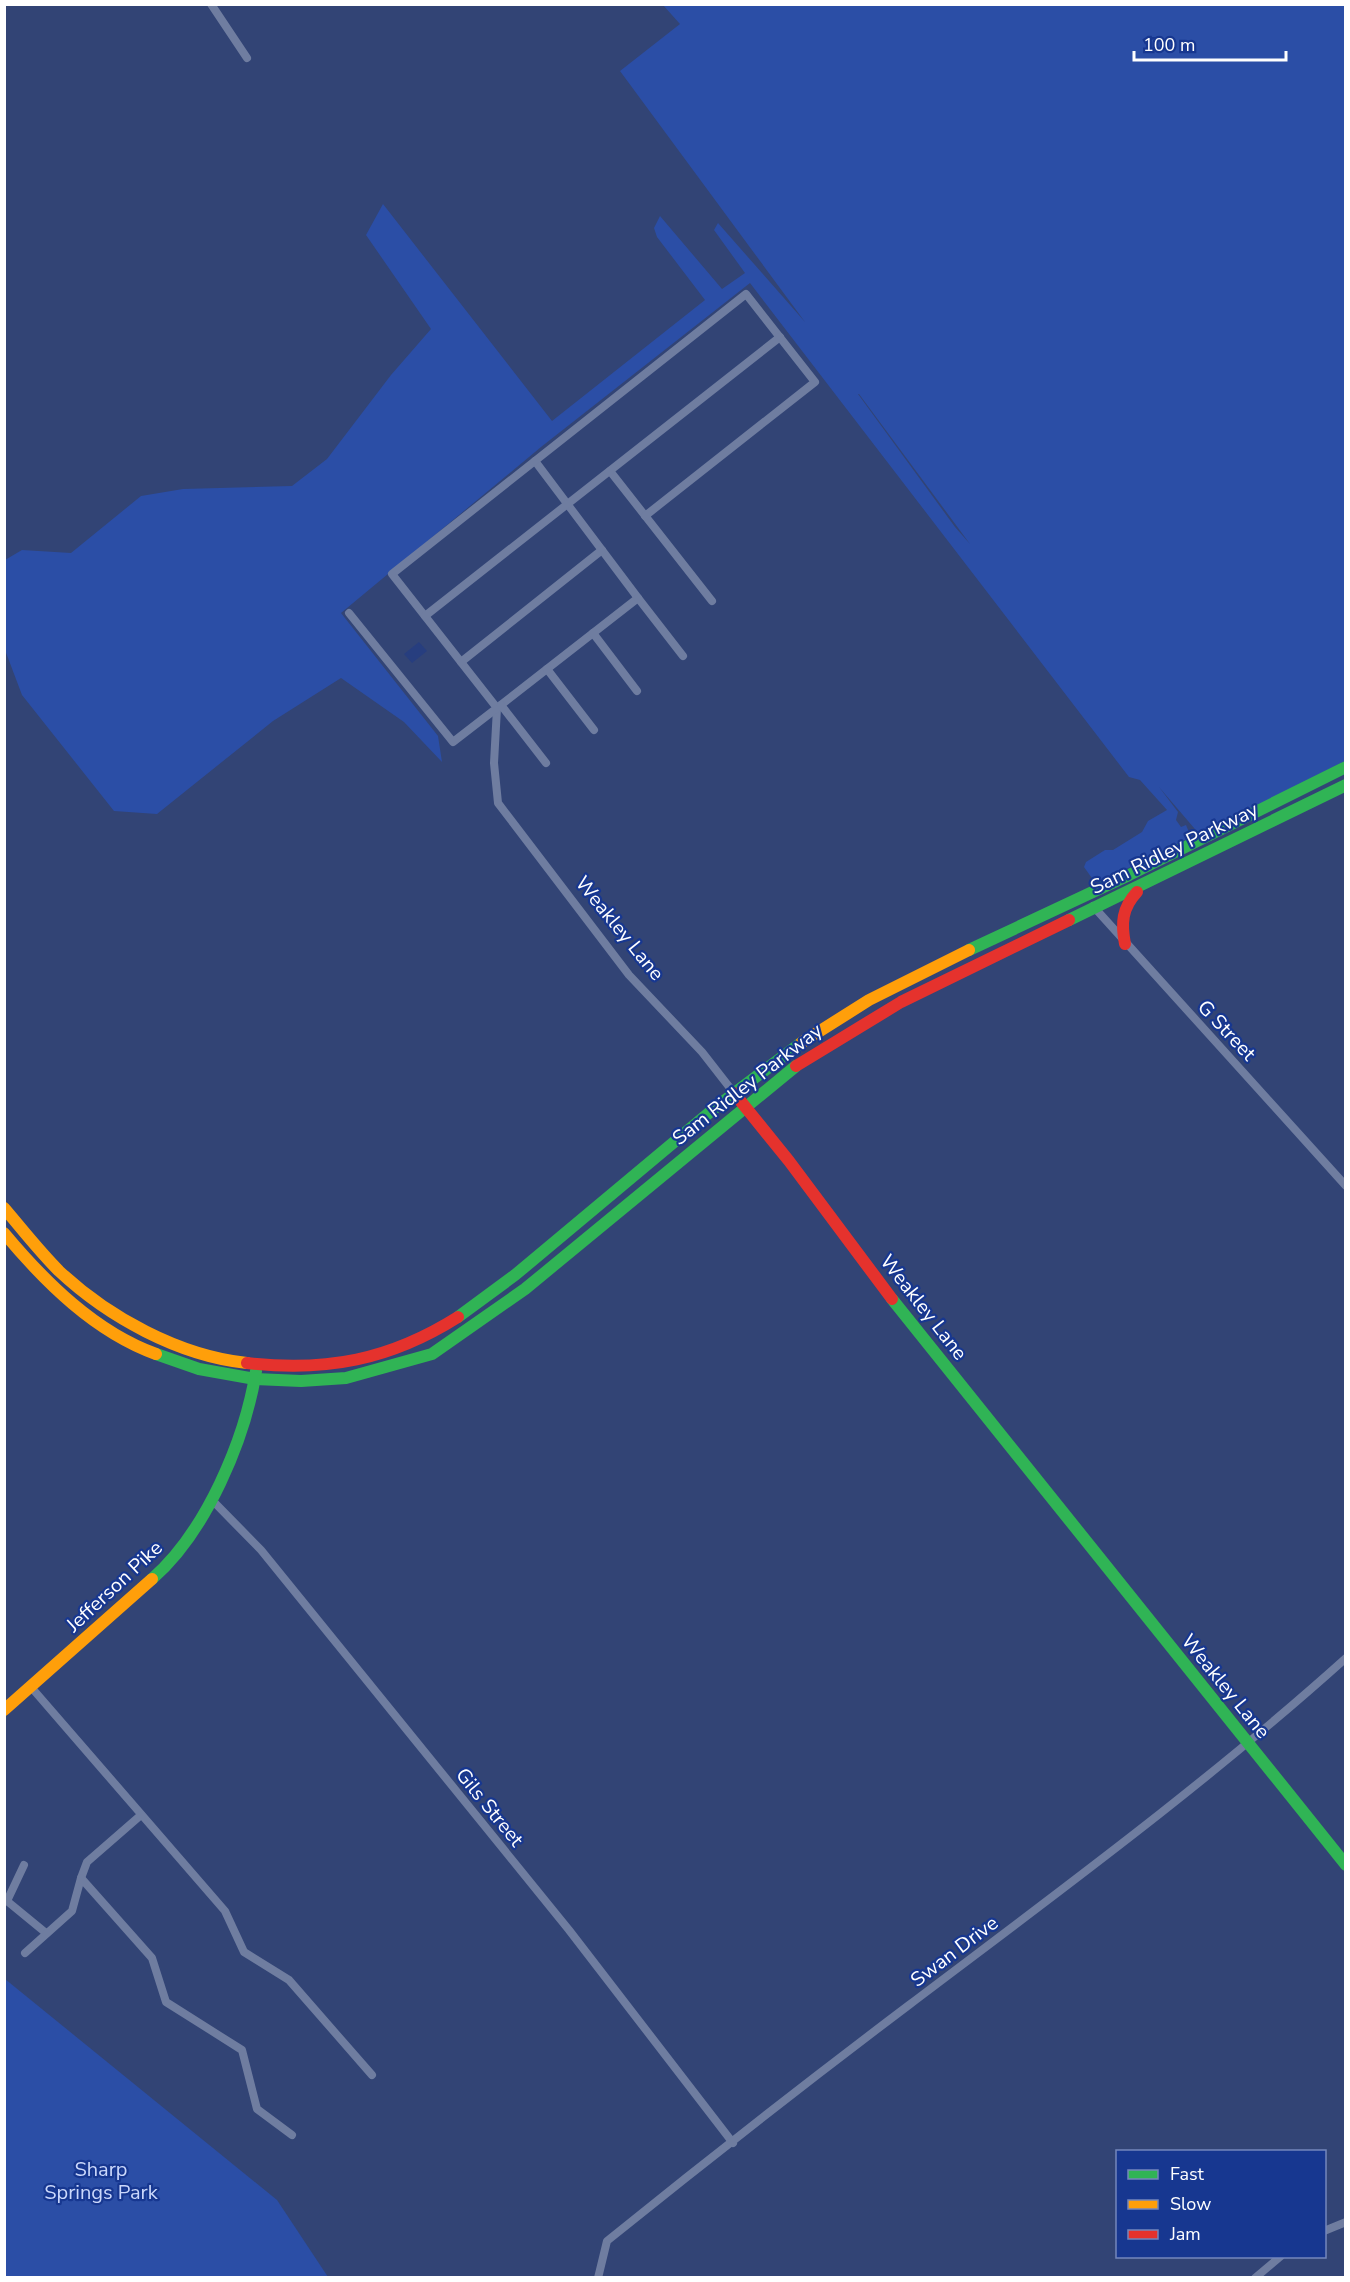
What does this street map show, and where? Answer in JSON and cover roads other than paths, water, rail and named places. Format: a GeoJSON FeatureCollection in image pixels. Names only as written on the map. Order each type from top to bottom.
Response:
{"type":"FeatureCollection","features":[{"type":"Feature","properties":{"kind":"main road","name":"Sam Ridley Parkway"},"geometry":{"type":"LineString","coordinates":[[4,1208],[65,1277],[99,1303],[138,1328],[205,1356],[256,1366],[301,1368],[340,1364],[383,1355],[426,1336],[490,1296],[734,1093],[812,1035],[949,960],[1346,767]]}},
{"type":"Feature","properties":{"kind":"main road","name":"Sam Ridley Parkway"},"geometry":{"type":"LineString","coordinates":[[4,1233],[30,1263],[82,1311],[131,1345],[199,1369],[255,1380],[301,1381],[346,1378],[432,1354],[525,1289],[804,1059],[849,1030],[1346,785]]}},
{"type":"Feature","properties":{"kind":"main road"},"geometry":{"type":"LineString","coordinates":[[1125,944],[1121,917],[1127,902],[1146,884]]}},
{"type":"Feature","properties":{"kind":"main road","name":"Weakley Lane"},"geometry":{"type":"LineString","coordinates":[[734,1093],[789,1161],[906,1318],[1346,1865]]}},
{"type":"Feature","properties":{"kind":"main road","name":"Jefferson Pike"},"geometry":{"type":"LineString","coordinates":[[4,1710],[158,1575],[180,1551],[212,1500],[234,1449],[255,1380],[256,1366]]}},
{"type":"Feature","properties":{"kind":"street"},"geometry":{"type":"LineString","coordinates":[[211,4],[247,58]]}},
{"type":"Feature","properties":{"kind":"street"},"geometry":{"type":"LineString","coordinates":[[546,763],[461,662],[392,574],[746,294],[815,382],[645,516]]}},
{"type":"Feature","properties":{"kind":"street"},"geometry":{"type":"LineString","coordinates":[[425,616],[780,337]]}},
{"type":"Feature","properties":{"kind":"street"},"geometry":{"type":"LineString","coordinates":[[535,461],[683,656]]}},
{"type":"Feature","properties":{"kind":"street"},"geometry":{"type":"LineString","coordinates":[[610,471],[712,600]]}},
{"type":"Feature","properties":{"kind":"street"},"geometry":{"type":"LineString","coordinates":[[461,662],[602,550]]}},
{"type":"Feature","properties":{"kind":"street"},"geometry":{"type":"LineString","coordinates":[[349,613],[453,742],[638,598]]}},
{"type":"Feature","properties":{"kind":"street"},"geometry":{"type":"LineString","coordinates":[[593,633],[637,692]]}},
{"type":"Feature","properties":{"kind":"street"},"geometry":{"type":"LineString","coordinates":[[547,669],[594,730]]}},
{"type":"Feature","properties":{"kind":"street","name":"Weakley Lane"},"geometry":{"type":"LineString","coordinates":[[499,706],[494,763],[498,803],[629,975],[702,1052],[734,1093]]}},
{"type":"Feature","properties":{"kind":"street","name":"G Street"},"geometry":{"type":"LineString","coordinates":[[1088,894],[1094,909],[1346,1186]]}},
{"type":"Feature","properties":{"kind":"street","name":"Gils Street"},"geometry":{"type":"LineString","coordinates":[[212,1500],[261,1550],[569,1930],[733,2143]]}},
{"type":"Feature","properties":{"kind":"street","name":"Swan Drive"},"geometry":{"type":"LineString","coordinates":[[598,2277],[607,2241],[906,2007],[1138,1833],[1248,1745],[1346,1658]]}},
{"type":"Feature","properties":{"kind":"street"},"geometry":{"type":"LineString","coordinates":[[31,1687],[225,1911],[244,1952],[289,1980],[372,2075]]}},
{"type":"Feature","properties":{"kind":"street"},"geometry":{"type":"LineString","coordinates":[[25,1953],[72,1911],[87,1862],[141,1815]]}},
{"type":"Feature","properties":{"kind":"street"},"geometry":{"type":"LineString","coordinates":[[24,1865],[8,1901],[46,1934]]}},
{"type":"Feature","properties":{"kind":"street"},"geometry":{"type":"LineString","coordinates":[[81,1878],[152,1958],[166,2002],[242,2050],[257,2109],[292,2134]]}},
{"type":"Feature","properties":{"kind":"street"},"geometry":{"type":"LineString","coordinates":[[1326,2230],[1346,2222]]}},
{"type":"Feature","properties":{"kind":"street"},"geometry":{"type":"LineString","coordinates":[[1255,2277],[1279,2258]]}},
{"type":"Feature","properties":{"kind":"park label","name":"Sharp Springs Park"},"geometry":{"type":"Point","coordinates":[101,2180]}}]}
